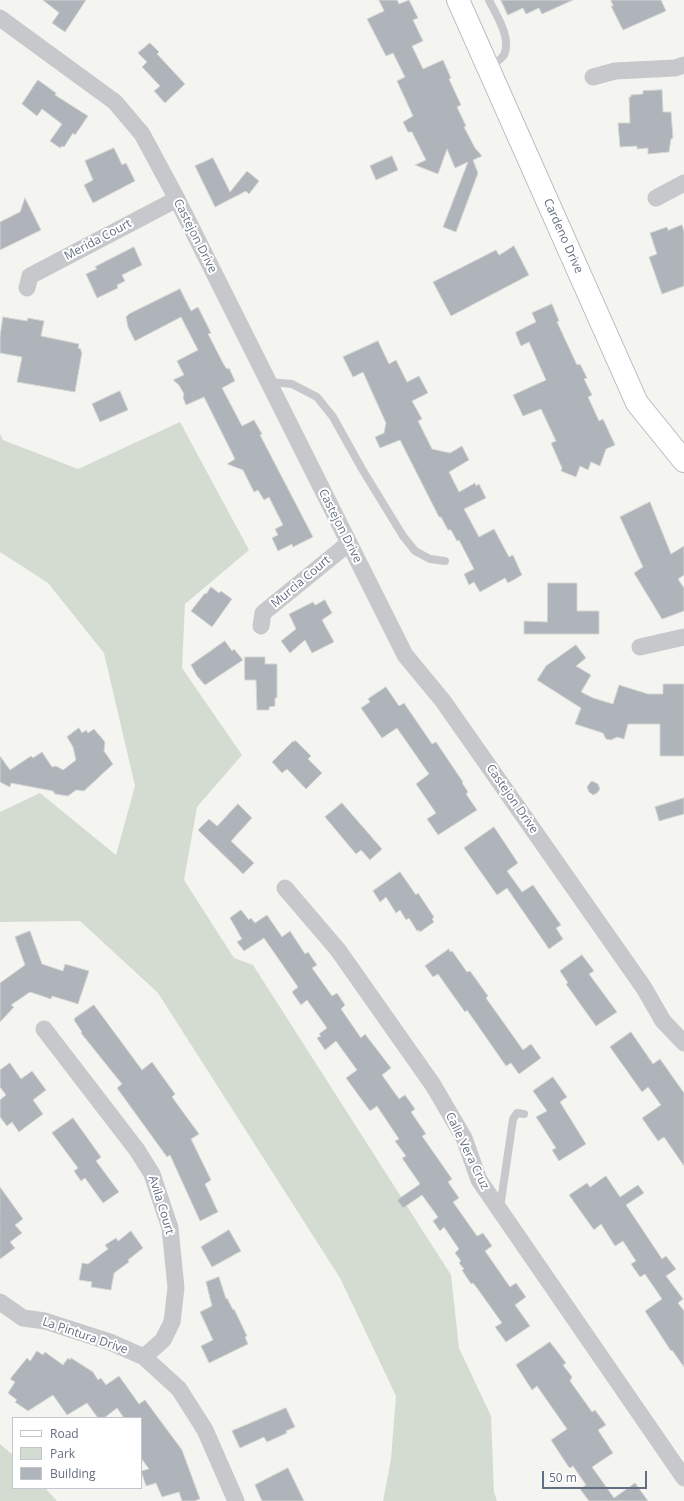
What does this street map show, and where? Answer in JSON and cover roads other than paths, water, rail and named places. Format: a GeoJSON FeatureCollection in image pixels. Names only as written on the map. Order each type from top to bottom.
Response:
{"type":"FeatureCollection","features":[{"type":"Feature","properties":{"kind":"street","name":"Cardeno Drive"},"geometry":{"type":"LineString","coordinates":[[458,0],[637,403],[684,461]]}},
{"type":"Feature","properties":{"kind":"street","name":"Castejon Drive"},"geometry":{"type":"LineString","coordinates":[[0,18],[115,102],[142,134],[177,199],[405,655],[443,702],[466,734],[644,988],[662,1021],[684,1043]]}},
{"type":"Feature","properties":{"kind":"street"},"geometry":{"type":"LineString","coordinates":[[593,77],[615,71],[675,68],[684,65]]}},
{"type":"Feature","properties":{"kind":"street"},"geometry":{"type":"LineString","coordinates":[[656,198],[684,183]]}},
{"type":"Feature","properties":{"kind":"street","name":"Merida Court"},"geometry":{"type":"LineString","coordinates":[[27,288],[30,276],[177,199]]}},
{"type":"Feature","properties":{"kind":"street","name":"Murcia Court"},"geometry":{"type":"LineString","coordinates":[[261,626],[263,613],[349,543]]}},
{"type":"Feature","properties":{"kind":"street"},"geometry":{"type":"LineString","coordinates":[[640,648],[684,637]]}},
{"type":"Feature","properties":{"kind":"street","name":"Calle Vera Cruz"},"geometry":{"type":"LineString","coordinates":[[285,888],[338,950],[433,1085],[464,1138],[479,1180],[684,1478]]}},
{"type":"Feature","properties":{"kind":"street","name":"Avila Court"},"geometry":{"type":"LineString","coordinates":[[44,1030],[137,1150],[152,1174],[170,1228],[176,1288],[172,1322],[163,1340],[144,1358]]}},
{"type":"Feature","properties":{"kind":"street","name":"La Pintura Drive"},"geometry":{"type":"LineString","coordinates":[[0,1302],[23,1318],[45,1321],[110,1342],[144,1358],[179,1389],[205,1430],[236,1501]]}},
{"type":"Feature","properties":{"kind":"lane"},"geometry":{"type":"LineString","coordinates":[[488,68],[503,56],[506,47],[503,29],[489,0]]}},
{"type":"Feature","properties":{"kind":"lane"},"geometry":{"type":"LineString","coordinates":[[269,382],[292,384],[317,397],[334,417],[362,469],[403,536],[415,551],[430,559],[445,561]]}},
{"type":"Feature","properties":{"kind":"lane"},"geometry":{"type":"LineString","coordinates":[[500,1211],[513,1119],[517,1114],[524,1114]]}}]}
